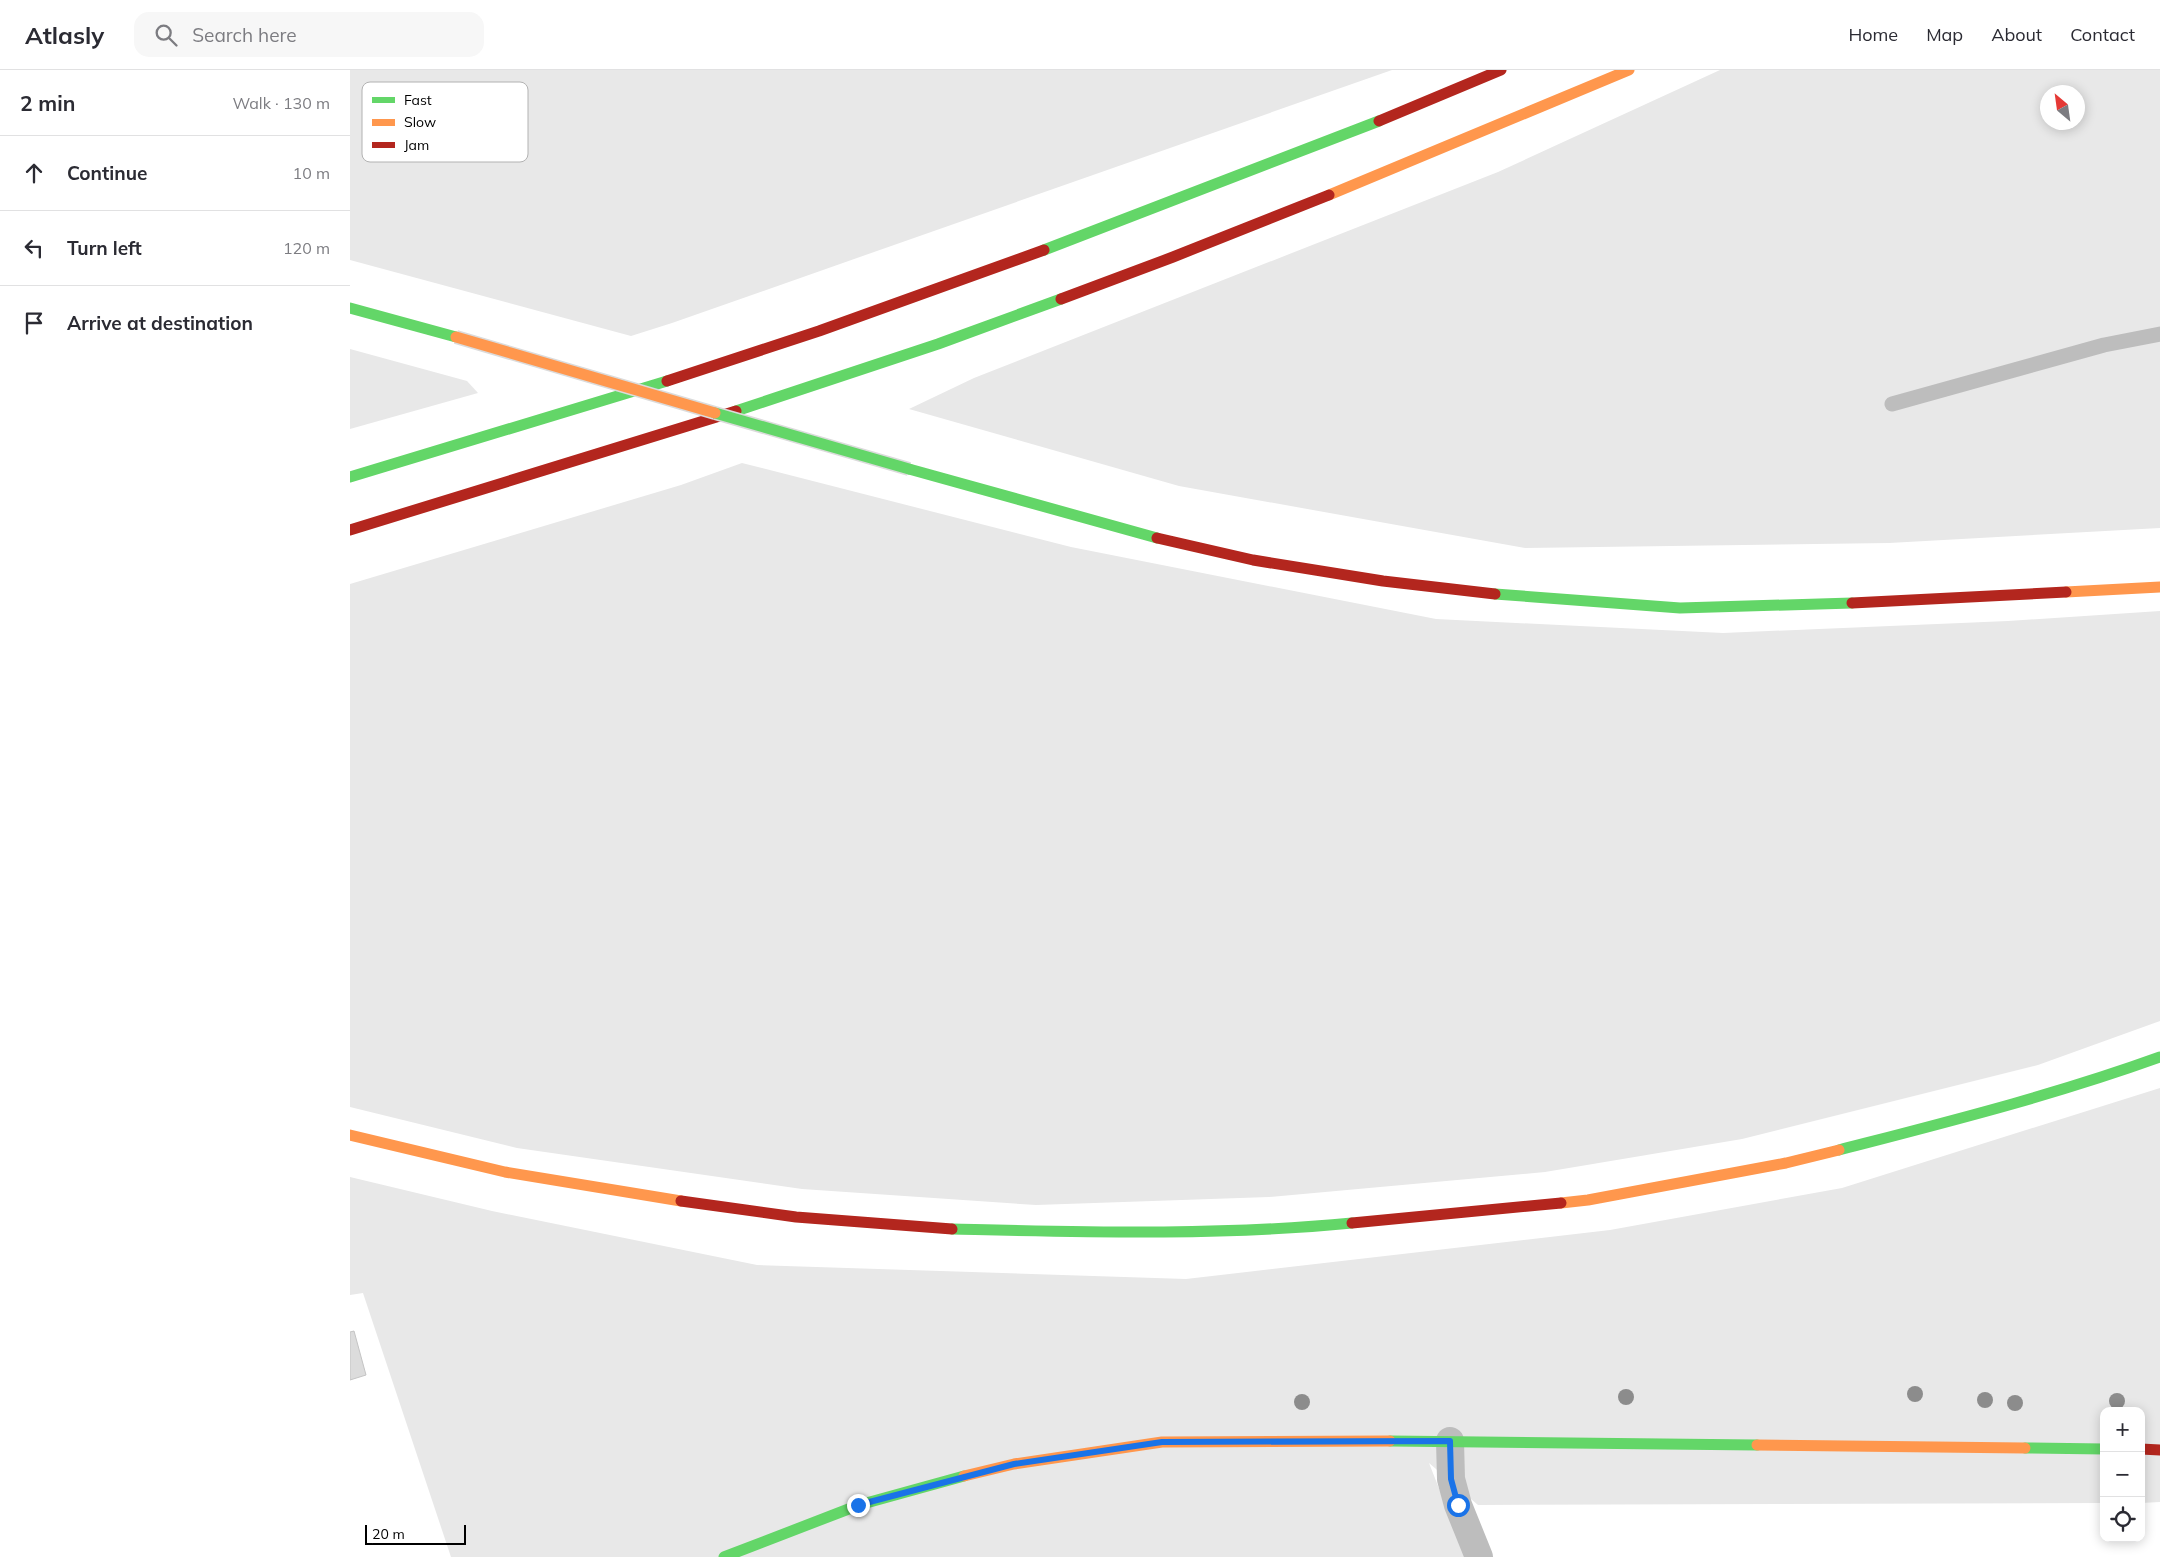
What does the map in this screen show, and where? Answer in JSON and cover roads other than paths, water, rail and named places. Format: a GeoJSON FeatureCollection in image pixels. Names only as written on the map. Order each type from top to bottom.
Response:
{"type":"FeatureCollection","features":[{"type":"Feature","properties":{"kind":"main road"},"geometry":{"type":"LineString","coordinates":[[350,477],[708,368],[921,295],[1120,222],[1407,110],[1500,70]]}},
{"type":"Feature","properties":{"kind":"main road"},"geometry":{"type":"LineString","coordinates":[[350,530],[666,434],[938,344],[1210,242],[1410,162],[1629,70]]}},
{"type":"Feature","properties":{"kind":"main road"},"geometry":{"type":"LineString","coordinates":[[350,308],[1134,533],[1253,560],[1383,581],[1525,597],[1680,608],[1805,606],[2160,587]]}},
{"type":"Feature","properties":{"kind":"main road"},"geometry":{"type":"LineString","coordinates":[[350,1135],[505,1172],[654,1197],[796,1217],[950,1230],[1107,1234],[1280,1230],[1588,1200],[1786,1164],[1954,1120],[2102,1078],[2160,1057]]}},
{"type":"Feature","properties":{"kind":"main road"},"geometry":{"type":"LineString","coordinates":[[724,1557],[858,1505],[936,1483],[1023,1462],[1162,1442],[1450,1441],[2100,1449]]}},
{"type":"Feature","properties":{"kind":"main road"},"geometry":{"type":"LineString","coordinates":[[2145,1449],[2160,1450]]}},
{"type":"Feature","properties":{"kind":"street"},"geometry":{"type":"LineString","coordinates":[[1450,1441],[1451,1479],[1458,1505],[1480,1557]]}},
{"type":"Feature","properties":{"kind":"lane"},"geometry":{"type":"LineString","coordinates":[[1892,404],[2104,345],[2160,334]]}}]}
